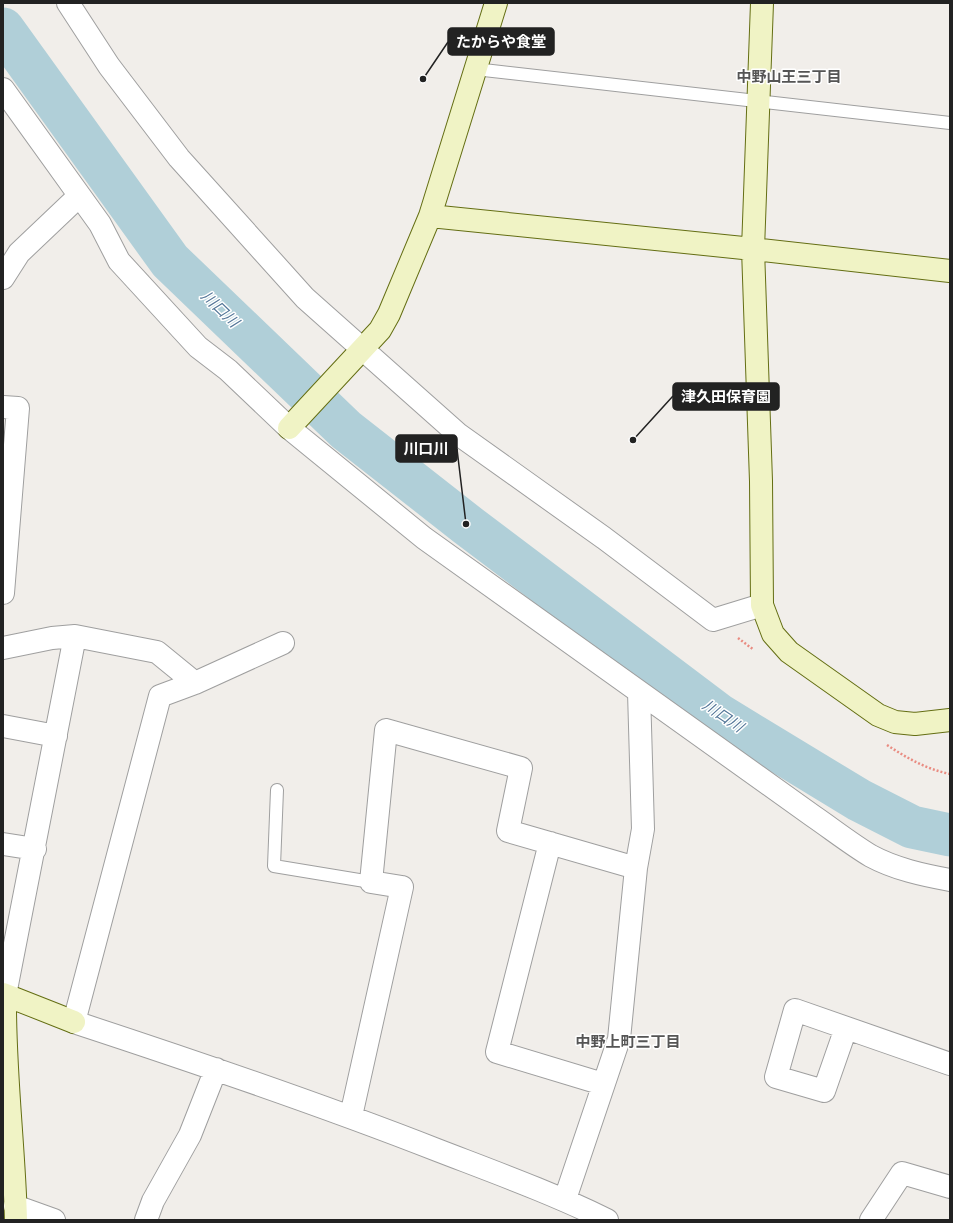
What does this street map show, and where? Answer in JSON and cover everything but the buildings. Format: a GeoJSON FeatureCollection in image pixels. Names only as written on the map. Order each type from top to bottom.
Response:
{"type":"FeatureCollection","features":[{"type":"Feature","properties":{"kind":"street"},"geometry":{"type":"LineString","coordinates":[[68,3],[109,66],[179,158],[305,298],[358,352],[458,434],[604,538],[713,620],[762,605]]}},
{"type":"Feature","properties":{"kind":"street"},"geometry":{"type":"LineString","coordinates":[[291,425],[380,330],[389,314],[430,216],[496,3]]}},
{"type":"Feature","properties":{"kind":"street"},"geometry":{"type":"LineString","coordinates":[[762,3],[753,249],[761,481],[762,605],[773,634],[789,652],[878,715],[895,722],[915,724],[950,720]]}},
{"type":"Feature","properties":{"kind":"street"},"geometry":{"type":"LineString","coordinates":[[3,89],[100,224],[119,261],[198,347],[228,370],[424,538],[871,856],[919,874],[950,880]]}},
{"type":"Feature","properties":{"kind":"street"},"geometry":{"type":"LineString","coordinates":[[3,278],[19,253],[79,196]]}},
{"type":"Feature","properties":{"kind":"street"},"geometry":{"type":"LineString","coordinates":[[430,216],[950,271]]}},
{"type":"Feature","properties":{"kind":"street"},"geometry":{"type":"LineString","coordinates":[[3,407],[18,408],[3,593]]}},
{"type":"Feature","properties":{"kind":"street"},"geometry":{"type":"LineString","coordinates":[[3,648],[52,638],[76,636],[157,652],[195,683]]}},
{"type":"Feature","properties":{"kind":"street"},"geometry":{"type":"LineString","coordinates":[[54,1220],[16,1213],[4,1028],[4,994],[35,850],[76,636]]}},
{"type":"Feature","properties":{"kind":"street"},"geometry":{"type":"LineString","coordinates":[[74,1022],[160,696],[195,683],[283,643]]}},
{"type":"Feature","properties":{"kind":"street"},"geometry":{"type":"LineString","coordinates":[[565,1199],[618,1039],[636,868],[643,829],[639,692]]}},
{"type":"Feature","properties":{"kind":"street"},"geometry":{"type":"LineString","coordinates":[[3,726],[56,736]]}},
{"type":"Feature","properties":{"kind":"street"},"geometry":{"type":"LineString","coordinates":[[351,1116],[402,887],[371,882],[386,730],[521,768],[508,831],[636,868]]}},
{"type":"Feature","properties":{"kind":"street"},"geometry":{"type":"LineString","coordinates":[[550,843],[497,1052],[603,1084]]}},
{"type":"Feature","properties":{"kind":"street"},"geometry":{"type":"LineString","coordinates":[[3,844],[35,850]]}},
{"type":"Feature","properties":{"kind":"street"},"geometry":{"type":"LineString","coordinates":[[4,994],[74,1022],[351,1116],[565,1199],[608,1220]]}},
{"type":"Feature","properties":{"kind":"street"},"geometry":{"type":"LineString","coordinates":[[846,1028],[950,1064]]}},
{"type":"Feature","properties":{"kind":"street"},"geometry":{"type":"LineString","coordinates":[[146,1220],[153,1201],[190,1135],[216,1069]]}},
{"type":"Feature","properties":{"kind":"street"},"geometry":{"type":"LineString","coordinates":[[871,1220],[902,1173],[950,1186]]}},
{"type":"Feature","properties":{"kind":"lane"},"geometry":{"type":"LineString","coordinates":[[475,69],[950,123]]}},
{"type":"Feature","properties":{"kind":"lane"},"geometry":{"type":"LineString","coordinates":[[277,790],[274,866],[371,882]]}},
{"type":"Feature","properties":{"kind":"waterway","name":"川口川"},"geometry":{"type":"LineString","coordinates":[[3,29],[170,261],[346,430],[466,524],[719,715],[859,800],[912,827],[950,835]]}},
{"type":"Feature","properties":{"kind":"place","name":"たからや食堂"},"geometry":{"type":"Point","coordinates":[423,79]}},
{"type":"Feature","properties":{"kind":"place","name":"津久田保育園"},"geometry":{"type":"Point","coordinates":[633,440]}},
{"type":"Feature","properties":{"kind":"place","name":"川口川"},"geometry":{"type":"Point","coordinates":[466,524]}},
{"type":"Feature","properties":{"kind":"district","name":"中野山王三丁目"},"geometry":{"type":"Point","coordinates":[789,77]}},
{"type":"Feature","properties":{"kind":"district","name":"中野上町三丁目"},"geometry":{"type":"Point","coordinates":[628,1042]}}]}
